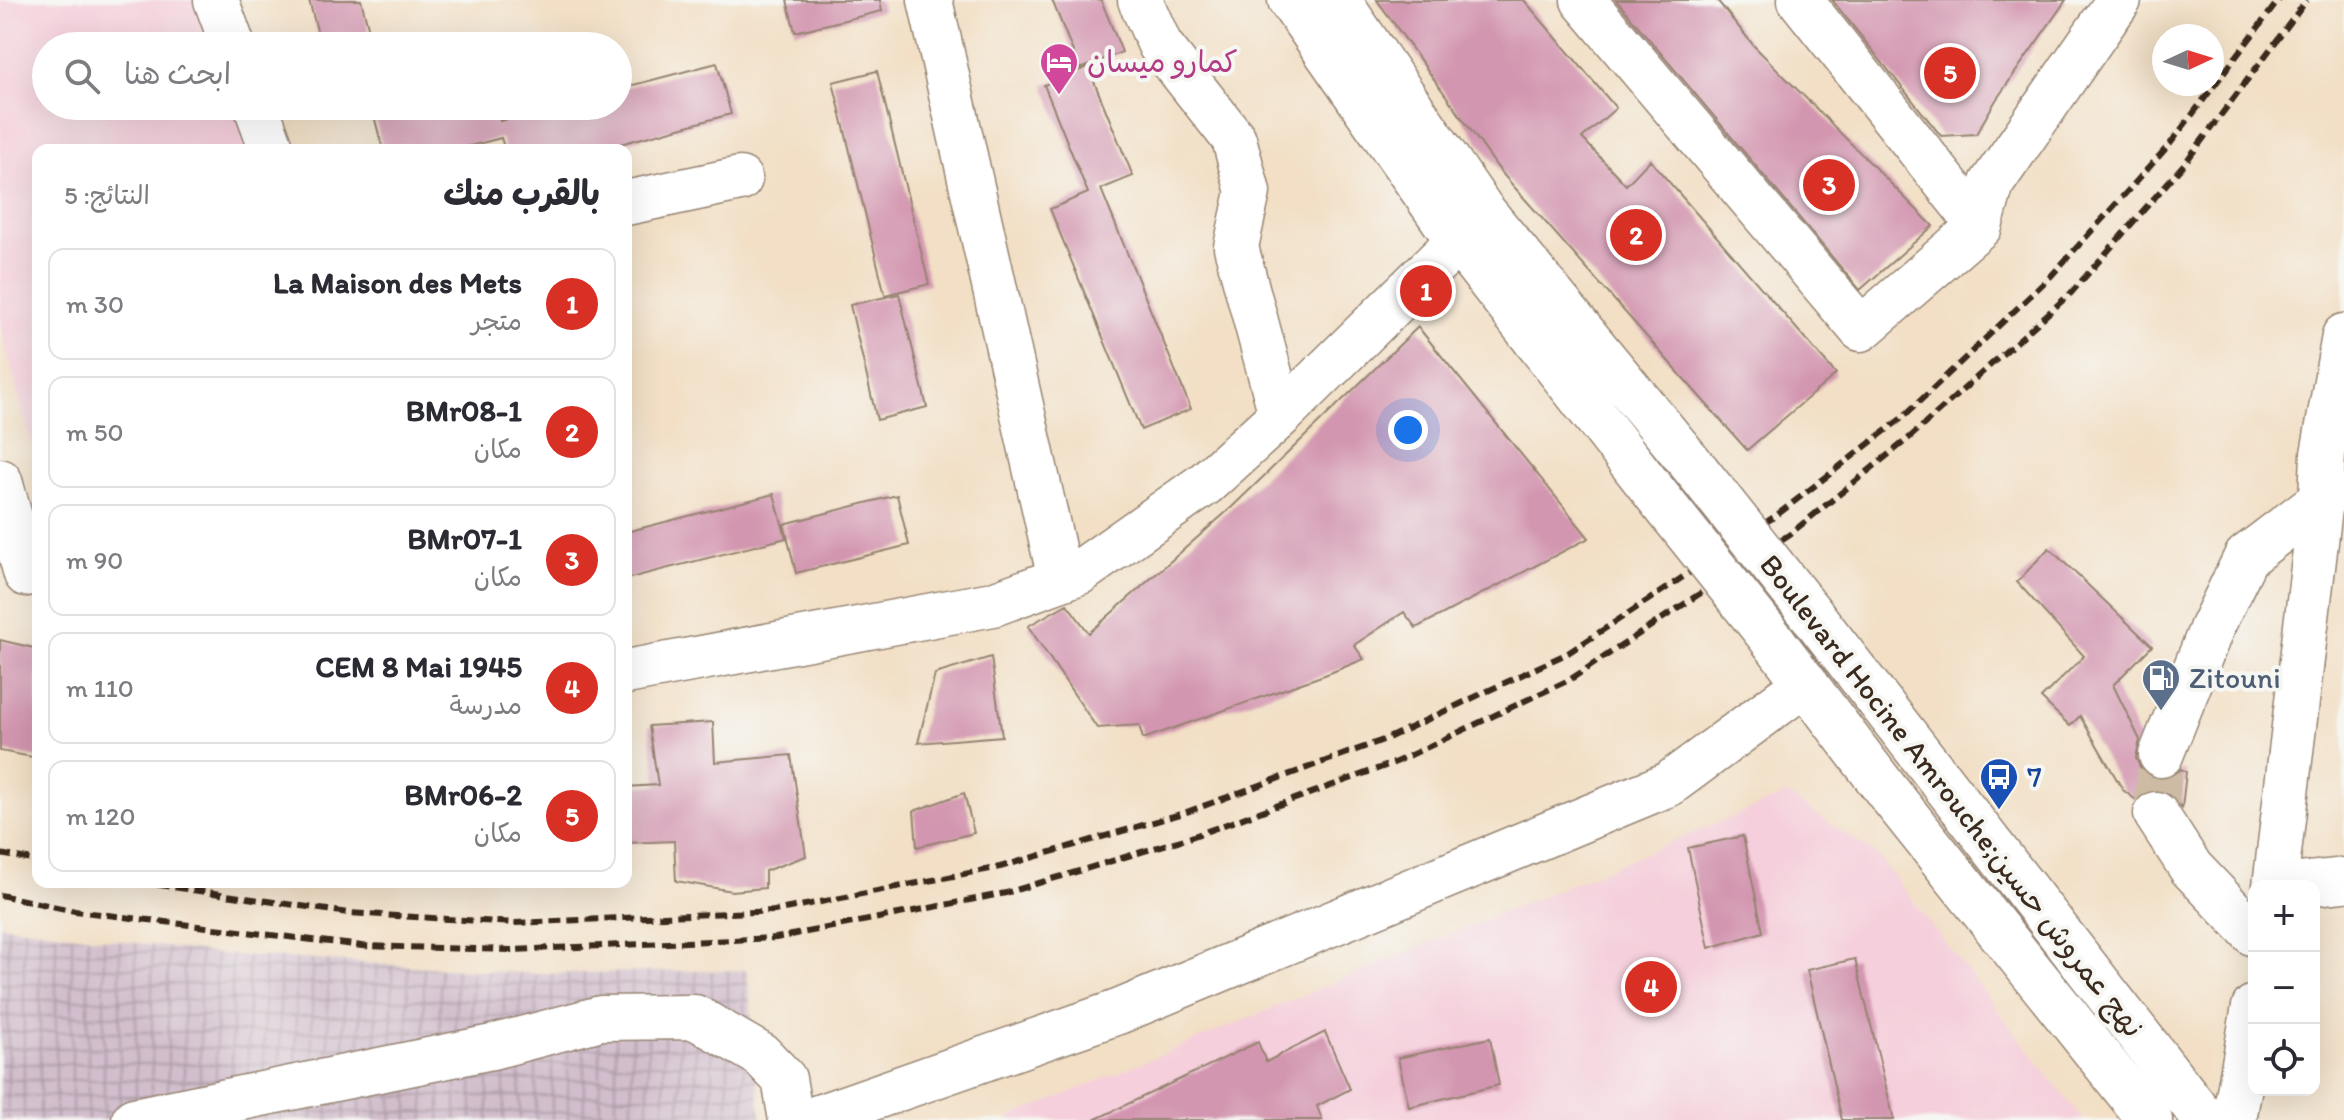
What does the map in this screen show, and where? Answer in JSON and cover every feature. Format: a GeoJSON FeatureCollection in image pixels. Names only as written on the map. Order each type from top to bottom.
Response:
{"type":"FeatureCollection","features":[{"type":"Feature","properties":{"kind":"street"},"geometry":{"type":"LineString","coordinates":[[216,0],[228,32]]}},
{"type":"Feature","properties":{"kind":"street"},"geometry":{"type":"LineString","coordinates":[[930,0],[1060,579]]}},
{"type":"Feature","properties":{"kind":"street"},"geometry":{"type":"LineString","coordinates":[[1140,0],[1160,45],[1234,139],[1248,192],[1236,247],[1281,415]]}},
{"type":"Feature","properties":{"kind":"street"},"geometry":{"type":"LineString","coordinates":[[1290,0],[1470,225]]}},
{"type":"Feature","properties":{"kind":"street"},"geometry":{"type":"LineString","coordinates":[[1338,0],[1470,225]]}},
{"type":"Feature","properties":{"kind":"street"},"geometry":{"type":"LineString","coordinates":[[1583,0],[1861,329],[1980,226],[1992,183],[2119,0]]}},
{"type":"Feature","properties":{"kind":"street"},"geometry":{"type":"LineString","coordinates":[[1800,0],[1980,226]]}},
{"type":"Feature","properties":{"kind":"street"},"geometry":{"type":"LineString","coordinates":[[261,120],[270,144]]}},
{"type":"Feature","properties":{"kind":"street"},"geometry":{"type":"LineString","coordinates":[[632,202],[740,179]]}},
{"type":"Feature","properties":{"kind":"street"},"geometry":{"type":"LineString","coordinates":[[632,671],[993,604],[1080,572],[1206,483],[1281,415],[1470,225]]}},
{"type":"Feature","properties":{"kind":"street","name":"Boulevard Hocine Amrouche;نهج عمروش حسين"},"geometry":{"type":"LineString","coordinates":[[1470,225],[1698,472],[2205,1120]]}},
{"type":"Feature","properties":{"kind":"street","name":"Boulevard Hocine Amrouche;نهج عمروش حسين"},"geometry":{"type":"LineString","coordinates":[[1470,225],[1662,502],[1806,683],[1887,791],[2150,1120]]}},
{"type":"Feature","properties":{"kind":"street"},"geometry":{"type":"LineString","coordinates":[[2276,880],[2321,500],[2323,454],[2344,336]]}},
{"type":"Feature","properties":{"kind":"street"},"geometry":{"type":"LineString","coordinates":[[0,481],[21,573]]}},
{"type":"Feature","properties":{"kind":"street"},"geometry":{"type":"LineString","coordinates":[[2161,755],[2212,627],[2246,557],[2321,500]]}},
{"type":"Feature","properties":{"kind":"street"},"geometry":{"type":"LineString","coordinates":[[810,1120],[1118,1012],[1669,784],[1806,683]]}},
{"type":"Feature","properties":{"kind":"street"},"geometry":{"type":"LineString","coordinates":[[2156,814],[2191,868],[2248,928]]}},
{"type":"Feature","properties":{"kind":"street"},"geometry":{"type":"LineString","coordinates":[[2320,883],[2344,880]]}},
{"type":"Feature","properties":{"kind":"street"},"geometry":{"type":"LineString","coordinates":[[134,1120],[492,1047],[601,1018],[695,1017],[761,1055],[784,1079],[791,1120]]}},
{"type":"Feature","properties":{"kind":"street"},"geometry":{"type":"LineString","coordinates":[[2234,1120],[2251,1024]]}},
{"type":"Feature","properties":{"kind":"shaded area"},"geometry":{"type":"Polygon","coordinates":[[[0,0],[202,0],[214,32],[32,32],[32,120],[247,120],[257,144],[32,144],[32,445],[0,325],[0,0]]]}},
{"type":"Feature","properties":{"kind":"shaded area"},"geometry":{"type":"Polygon","coordinates":[[[1787,794],[1878,856],[2083,1120],[1009,1118],[1787,794]]]}},
{"type":"Feature","properties":{"kind":"shaded area"},"geometry":{"type":"Polygon","coordinates":[[[0,925],[219,954],[537,974],[747,970],[761,1120],[0,1120],[0,925]]]}},
{"type":"Feature","properties":{"kind":"building"},"geometry":{"type":"Polygon","coordinates":[[[309,0],[361,0],[369,32],[317,32],[309,0]]]}},
{"type":"Feature","properties":{"kind":"building"},"geometry":{"type":"Polygon","coordinates":[[[787,0],[880,0],[882,11],[795,32],[787,0]]]}},
{"type":"Feature","properties":{"kind":"building"},"geometry":{"type":"Polygon","coordinates":[[[1052,0],[1101,0],[1122,52],[1080,69],[1052,0]]]}},
{"type":"Feature","properties":{"kind":"building"},"geometry":{"type":"Polygon","coordinates":[[[1377,0],[1524,0],[1616,108],[1582,138],[1626,185],[1650,160],[1836,374],[1747,450],[1501,172],[1377,0]]]}},
{"type":"Feature","properties":{"kind":"building"},"geometry":{"type":"Polygon","coordinates":[[[1616,0],[1717,0],[1754,46],[1933,226],[1860,290],[1616,0]]]}},
{"type":"Feature","properties":{"kind":"building"},"geometry":{"type":"Polygon","coordinates":[[[1832,0],[2066,0],[1976,134],[1941,136],[1832,0]]]}},
{"type":"Feature","properties":{"kind":"building"},"geometry":{"type":"Polygon","coordinates":[[[717,63],[731,114],[620,144],[503,144],[501,138],[478,144],[381,144],[375,120],[632,120],[632,85],[717,63]]]}},
{"type":"Feature","properties":{"kind":"building"},"geometry":{"type":"Polygon","coordinates":[[[1088,67],[1133,176],[1101,189],[1191,409],[1141,430],[1050,209],[1088,193],[1044,85],[1088,67]]]}},
{"type":"Feature","properties":{"kind":"building"},"geometry":{"type":"Polygon","coordinates":[[[877,71],[929,284],[885,295],[833,82],[877,71]]]}},
{"type":"Feature","properties":{"kind":"building"},"geometry":{"type":"Polygon","coordinates":[[[899,294],[927,407],[877,420],[850,305],[899,294]]]}},
{"type":"Feature","properties":{"kind":"building"},"geometry":{"type":"Polygon","coordinates":[[[1418,327],[1589,538],[1416,628],[1404,612],[1354,645],[1364,659],[1330,673],[1143,739],[1139,725],[1097,728],[1028,626],[1067,604],[1089,633],[1232,507],[1418,327]]]}},
{"type":"Feature","properties":{"kind":"building"},"geometry":{"type":"Polygon","coordinates":[[[774,494],[786,538],[632,577],[632,530],[774,494]]]}},
{"type":"Feature","properties":{"kind":"building"},"geometry":{"type":"Polygon","coordinates":[[[897,495],[909,545],[796,573],[784,524],[897,495]]]}},
{"type":"Feature","properties":{"kind":"building"},"geometry":{"type":"Polygon","coordinates":[[[2049,548],[2152,646],[2113,685],[2140,740],[2136,758],[2142,771],[2152,778],[2164,780],[2181,769],[2186,772],[2182,808],[2167,791],[2154,789],[2136,800],[2123,790],[2080,716],[2070,726],[2041,698],[2084,656],[2017,582],[2049,548]]]}},
{"type":"Feature","properties":{"kind":"building"},"geometry":{"type":"Polygon","coordinates":[[[0,640],[32,648],[32,757],[0,751],[0,640]]]}},
{"type":"Feature","properties":{"kind":"building"},"geometry":{"type":"Polygon","coordinates":[[[991,657],[1002,736],[918,743],[935,674],[991,657]]]}},
{"type":"Feature","properties":{"kind":"building"},"geometry":{"type":"Polygon","coordinates":[[[713,722],[715,762],[791,755],[806,856],[765,871],[765,888],[732,891],[676,881],[674,841],[632,843],[632,787],[658,785],[649,726],[713,722]]]}},
{"type":"Feature","properties":{"kind":"building"},"geometry":{"type":"Polygon","coordinates":[[[964,793],[974,833],[917,847],[914,811],[964,793]]]}},
{"type":"Feature","properties":{"kind":"building"},"geometry":{"type":"Polygon","coordinates":[[[1743,836],[1763,932],[1709,948],[1688,848],[1743,836]]]}},
{"type":"Feature","properties":{"kind":"building"},"geometry":{"type":"Polygon","coordinates":[[[1855,959],[1894,1120],[1842,1120],[1807,970],[1855,959]]]}},
{"type":"Feature","properties":{"kind":"building"},"geometry":{"type":"Polygon","coordinates":[[[1325,1032],[1350,1089],[1317,1106],[1322,1120],[1094,1120],[1258,1042],[1266,1062],[1325,1032]]]}},
{"type":"Feature","properties":{"kind":"building"},"geometry":{"type":"Polygon","coordinates":[[[1490,1038],[1499,1085],[1409,1107],[1398,1058],[1490,1038]]]}},
{"type":"Feature","properties":{"kind":"tunnel"},"geometry":{"type":"LineString","coordinates":[[2156,814],[2161,755]]}},
{"type":"Feature","properties":{"kind":"railway"},"geometry":{"type":"LineString","coordinates":[[179,888],[348,913],[515,923],[774,911],[1000,867],[1184,813],[1386,739],[1568,653],[1777,515],[1902,418],[2051,276],[2170,144],[2279,0]]}},
{"type":"Feature","properties":{"kind":"railway"},"geometry":{"type":"LineString","coordinates":[[0,895],[75,911],[362,946],[512,950],[776,938],[1006,893],[1191,837],[1396,762],[1571,679],[1790,534],[1909,438],[2071,293],[2185,163],[2307,0]]}},
{"type":"Feature","properties":{"kind":"railway"},"geometry":{"type":"LineString","coordinates":[[0,854],[32,860]]}},
{"type":"Feature","properties":{"kind":"place","name":"BMr06-2"},"geometry":{"type":"Point","coordinates":[1950,73]}},
{"type":"Feature","properties":{"kind":"place","name":"كمارو ميسان"},"geometry":{"type":"Point","coordinates":[1059,96]}},
{"type":"Feature","properties":{"kind":"place","name":"BMr07-1"},"geometry":{"type":"Point","coordinates":[1829,185]}},
{"type":"Feature","properties":{"kind":"place","name":"BMr08-1"},"geometry":{"type":"Point","coordinates":[1636,235]}},
{"type":"Feature","properties":{"kind":"place","name":"La Maison des Mets"},"geometry":{"type":"Point","coordinates":[1426,291]}},
{"type":"Feature","properties":{"kind":"place","name":"Zitouni"},"geometry":{"type":"Point","coordinates":[2161,712]}},
{"type":"Feature","properties":{"kind":"place","name":"7"},"geometry":{"type":"Point","coordinates":[1999,811]}},
{"type":"Feature","properties":{"kind":"place","name":"CEM 8 Mai 1945"},"geometry":{"type":"Point","coordinates":[1651,987]}}]}
